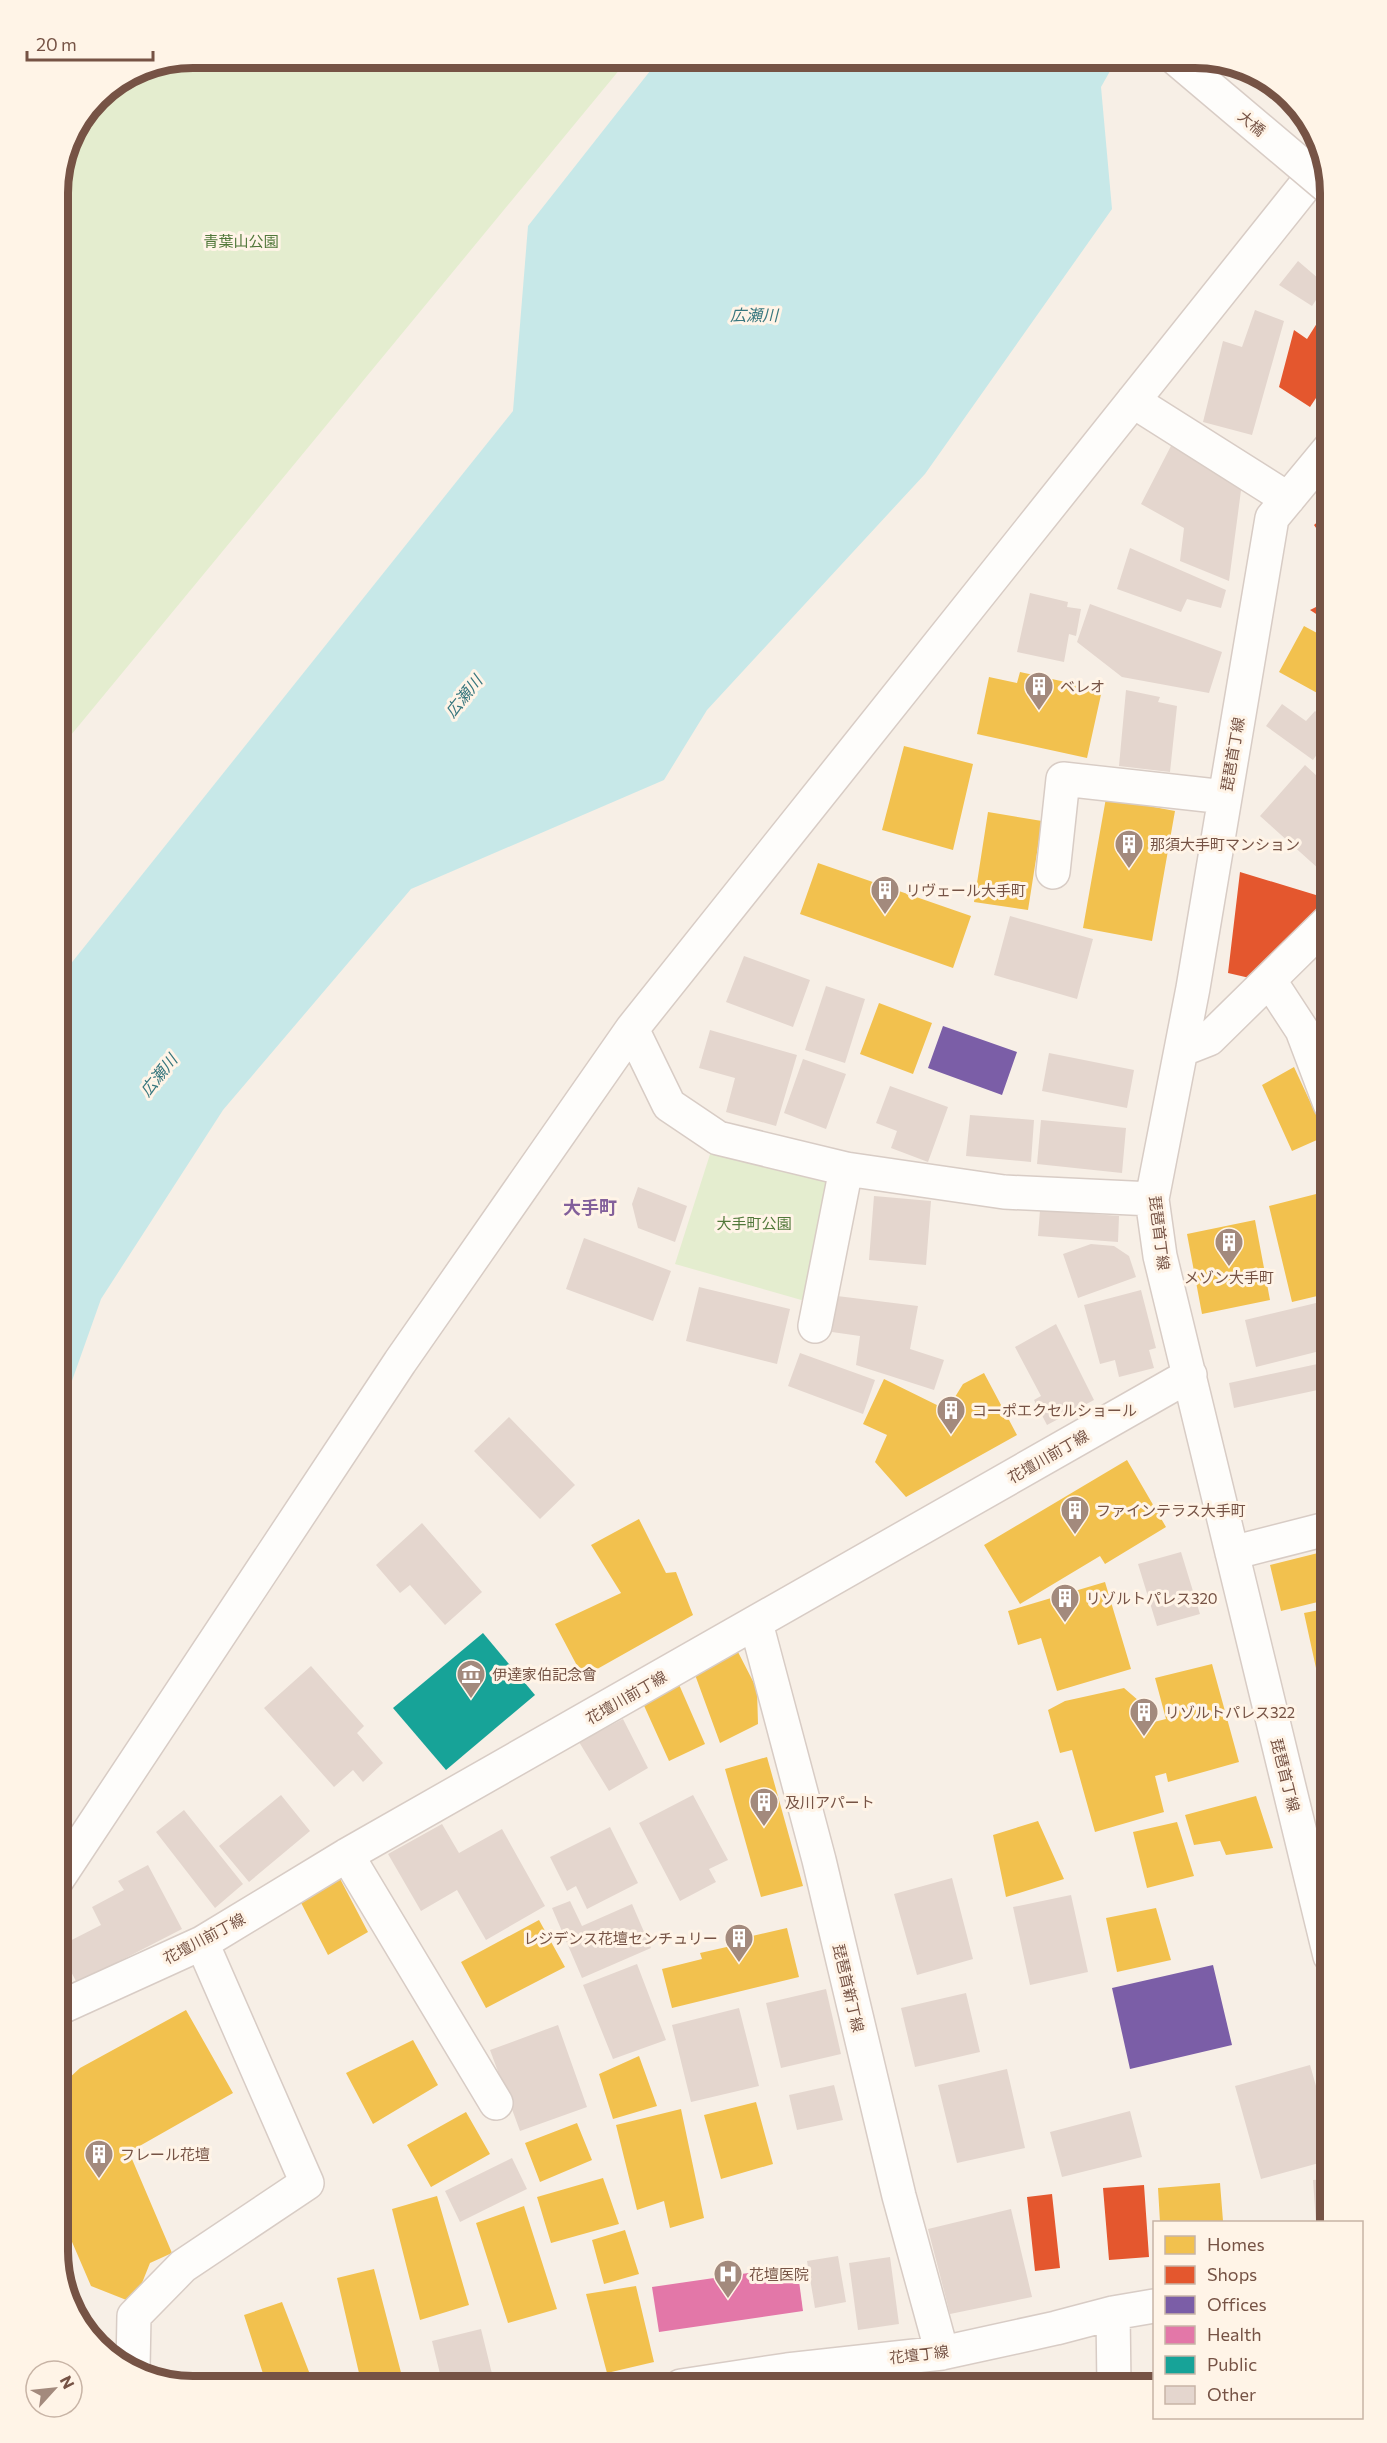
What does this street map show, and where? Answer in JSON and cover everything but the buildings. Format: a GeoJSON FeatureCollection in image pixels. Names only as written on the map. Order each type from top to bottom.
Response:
{"type":"FeatureCollection","features":[{"type":"Feature","properties":{"kind":"street","name":"大橋"},"geometry":{"type":"LineString","coordinates":[[1187,68],[1318,179]]}},
{"type":"Feature","properties":{"kind":"street"},"geometry":{"type":"LineString","coordinates":[[68,1863],[400,1362],[632,1029],[1317,171]]}},
{"type":"Feature","properties":{"kind":"street"},"geometry":{"type":"LineString","coordinates":[[1133,401],[1288,499]]}},
{"type":"Feature","properties":{"kind":"street","name":"琵琶首丁線"},"geometry":{"type":"LineString","coordinates":[[1320,469],[1272,518],[1225,796],[1152,1199],[1160,1256],[1320,1908]]}},
{"type":"Feature","properties":{"kind":"street"},"geometry":{"type":"LineString","coordinates":[[1053,872],[1063,779],[1225,796]]}},
{"type":"Feature","properties":{"kind":"street"},"geometry":{"type":"LineString","coordinates":[[1180,1050],[1209,1039],[1320,930]]}},
{"type":"Feature","properties":{"kind":"street"},"geometry":{"type":"LineString","coordinates":[[1270,981],[1302,1030],[1320,1078]]}},
{"type":"Feature","properties":{"kind":"street"},"geometry":{"type":"LineString","coordinates":[[632,1029],[669,1105],[718,1138],[846,1169],[1004,1192],[1152,1199]]}},
{"type":"Feature","properties":{"kind":"street"},"geometry":{"type":"LineString","coordinates":[[815,1326],[846,1169]]}},
{"type":"Feature","properties":{"kind":"street","name":"花壇川前丁線"},"geometry":{"type":"LineString","coordinates":[[68,2004],[202,1943],[347,1856],[1190,1375]]}},
{"type":"Feature","properties":{"kind":"street"},"geometry":{"type":"LineString","coordinates":[[1232,1553],[1320,1531]]}},
{"type":"Feature","properties":{"kind":"street","name":"琵琶首新丁線"},"geometry":{"type":"LineString","coordinates":[[756,1623],[819,1860],[899,2196],[942,2353]]}},
{"type":"Feature","properties":{"kind":"street"},"geometry":{"type":"LineString","coordinates":[[347,1856],[496,2103]]}},
{"type":"Feature","properties":{"kind":"street"},"geometry":{"type":"LineString","coordinates":[[132,2360],[134,2316],[183,2266],[307,2184],[202,1943]]}},
{"type":"Feature","properties":{"kind":"street","name":"花壇丁線"},"geometry":{"type":"LineString","coordinates":[[750,2376],[942,2353],[1113,2313],[1153,2306]]}},
{"type":"Feature","properties":{"kind":"street"},"geometry":{"type":"LineString","coordinates":[[1113,2313],[1114,2376]]}},
{"type":"Feature","properties":{"kind":"green space","name":"青葉山公園"},"geometry":{"type":"Polygon","coordinates":[[[185,68],[621,68],[68,739],[68,185],[74,152],[93,116],[116,93],[137,80],[168,70],[185,68]]]}},
{"type":"Feature","properties":{"kind":"green space","name":"大手町公園"},"geometry":{"type":"Polygon","coordinates":[[[712,1148],[827,1180],[805,1301],[675,1264],[712,1148]]]}},
{"type":"Feature","properties":{"kind":"water","name":"広瀬川"},"geometry":{"type":"Polygon","coordinates":[[[652,68],[1112,68],[1101,87],[1112,209],[925,474],[707,710],[664,780],[411,889],[223,1110],[101,1299],[68,1392],[68,967],[513,411],[528,226],[652,68]]]}},
{"type":"Feature","properties":{"kind":"place","name":"ベレオ"},"geometry":{"type":"Point","coordinates":[1039,712]}},
{"type":"Feature","properties":{"kind":"place","name":"那須大手町マンション"},"geometry":{"type":"Point","coordinates":[1129,870]}},
{"type":"Feature","properties":{"kind":"place","name":"リヴェール大手町"},"geometry":{"type":"Point","coordinates":[885,916]}},
{"type":"Feature","properties":{"kind":"place","name":"メゾン大手町"},"geometry":{"type":"Point","coordinates":[1229,1268]}},
{"type":"Feature","properties":{"kind":"place","name":"コーポエクセルショール"},"geometry":{"type":"Point","coordinates":[951,1436]}},
{"type":"Feature","properties":{"kind":"place","name":"ファインテラス大手町"},"geometry":{"type":"Point","coordinates":[1075,1536]}},
{"type":"Feature","properties":{"kind":"place","name":"リゾルトパレス320"},"geometry":{"type":"Point","coordinates":[1065,1624]}},
{"type":"Feature","properties":{"kind":"place","name":"伊達家伯記念會"},"geometry":{"type":"Point","coordinates":[471,1700]}},
{"type":"Feature","properties":{"kind":"place","name":"リゾルトパレス322"},"geometry":{"type":"Point","coordinates":[1144,1738]}},
{"type":"Feature","properties":{"kind":"place","name":"及川アパート"},"geometry":{"type":"Point","coordinates":[764,1828]}},
{"type":"Feature","properties":{"kind":"place","name":"レジデンス花壇センチュリー"},"geometry":{"type":"Point","coordinates":[739,1964]}},
{"type":"Feature","properties":{"kind":"place","name":"フレール花壇"},"geometry":{"type":"Point","coordinates":[99,2180]}},
{"type":"Feature","properties":{"kind":"place","name":"花壇医院"},"geometry":{"type":"Point","coordinates":[728,2300]}},
{"type":"Feature","properties":{"kind":"district","name":"大手町"},"geometry":{"type":"Point","coordinates":[590,1207]}}]}
